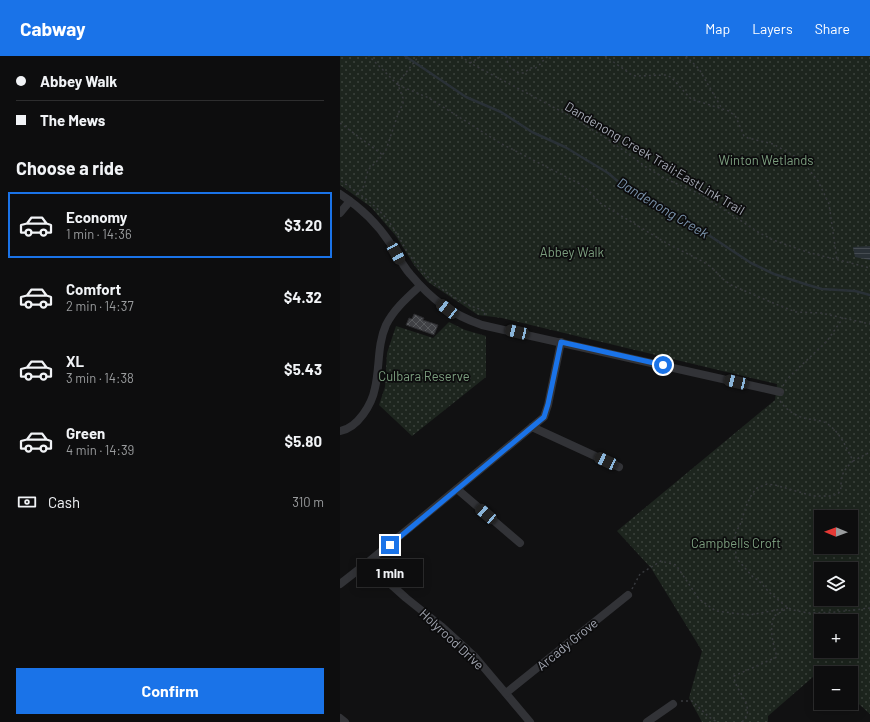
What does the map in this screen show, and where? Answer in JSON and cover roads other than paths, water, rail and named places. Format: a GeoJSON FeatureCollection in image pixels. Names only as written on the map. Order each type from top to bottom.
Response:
{"type":"FeatureCollection","features":[{"type":"Feature","properties":{"kind":"street"},"geometry":{"type":"LineString","coordinates":[[340,194],[365,213],[383,232],[401,261],[420,286],[447,309],[462,318],[482,325],[780,392]]}},
{"type":"Feature","properties":{"kind":"street"},"geometry":{"type":"LineString","coordinates":[[340,213],[350,201]]}},
{"type":"Feature","properties":{"kind":"street"},"geometry":{"type":"LineString","coordinates":[[340,430],[345,430],[356,423],[366,411],[375,389],[379,346],[386,324],[400,305],[420,286]]}},
{"type":"Feature","properties":{"kind":"street"},"geometry":{"type":"LineString","coordinates":[[340,584],[368,563],[544,417],[561,342]]}},
{"type":"Feature","properties":{"kind":"street"},"geometry":{"type":"LineString","coordinates":[[532,427],[619,468]]}},
{"type":"Feature","properties":{"kind":"street"},"geometry":{"type":"LineString","coordinates":[[457,489],[520,543]]}},
{"type":"Feature","properties":{"kind":"street","name":"Holyrood Drive"},"geometry":{"type":"LineString","coordinates":[[368,563],[406,598],[441,626],[475,657],[530,722]]}},
{"type":"Feature","properties":{"kind":"street","name":"Arcady Grove"},"geometry":{"type":"LineString","coordinates":[[506,693],[628,595]]}},
{"type":"Feature","properties":{"kind":"street"},"geometry":{"type":"LineString","coordinates":[[647,722],[673,704]]}},
{"type":"Feature","properties":{"kind":"street"},"geometry":{"type":"LineString","coordinates":[[340,718],[345,722]]}},
{"type":"Feature","properties":{"kind":"waterway","name":"Dandenong Creek"},"geometry":{"type":"LineString","coordinates":[[405,56],[466,97],[501,112],[532,132],[565,147],[608,173],[627,189],[663,205],[751,263],[774,274],[822,289],[855,291],[870,295]]}},
{"type":"Feature","properties":{"kind":"park label","name":"Winton Wetlands"},"geometry":{"type":"Point","coordinates":[766,160]}},
{"type":"Feature","properties":{"kind":"park label","name":"Abbey Walk"},"geometry":{"type":"Point","coordinates":[572,252]}},
{"type":"Feature","properties":{"kind":"park label","name":"Culbara Reserve"},"geometry":{"type":"Point","coordinates":[424,376]}},
{"type":"Feature","properties":{"kind":"park label","name":"Campbells Croft"},"geometry":{"type":"Point","coordinates":[736,543]}}]}
